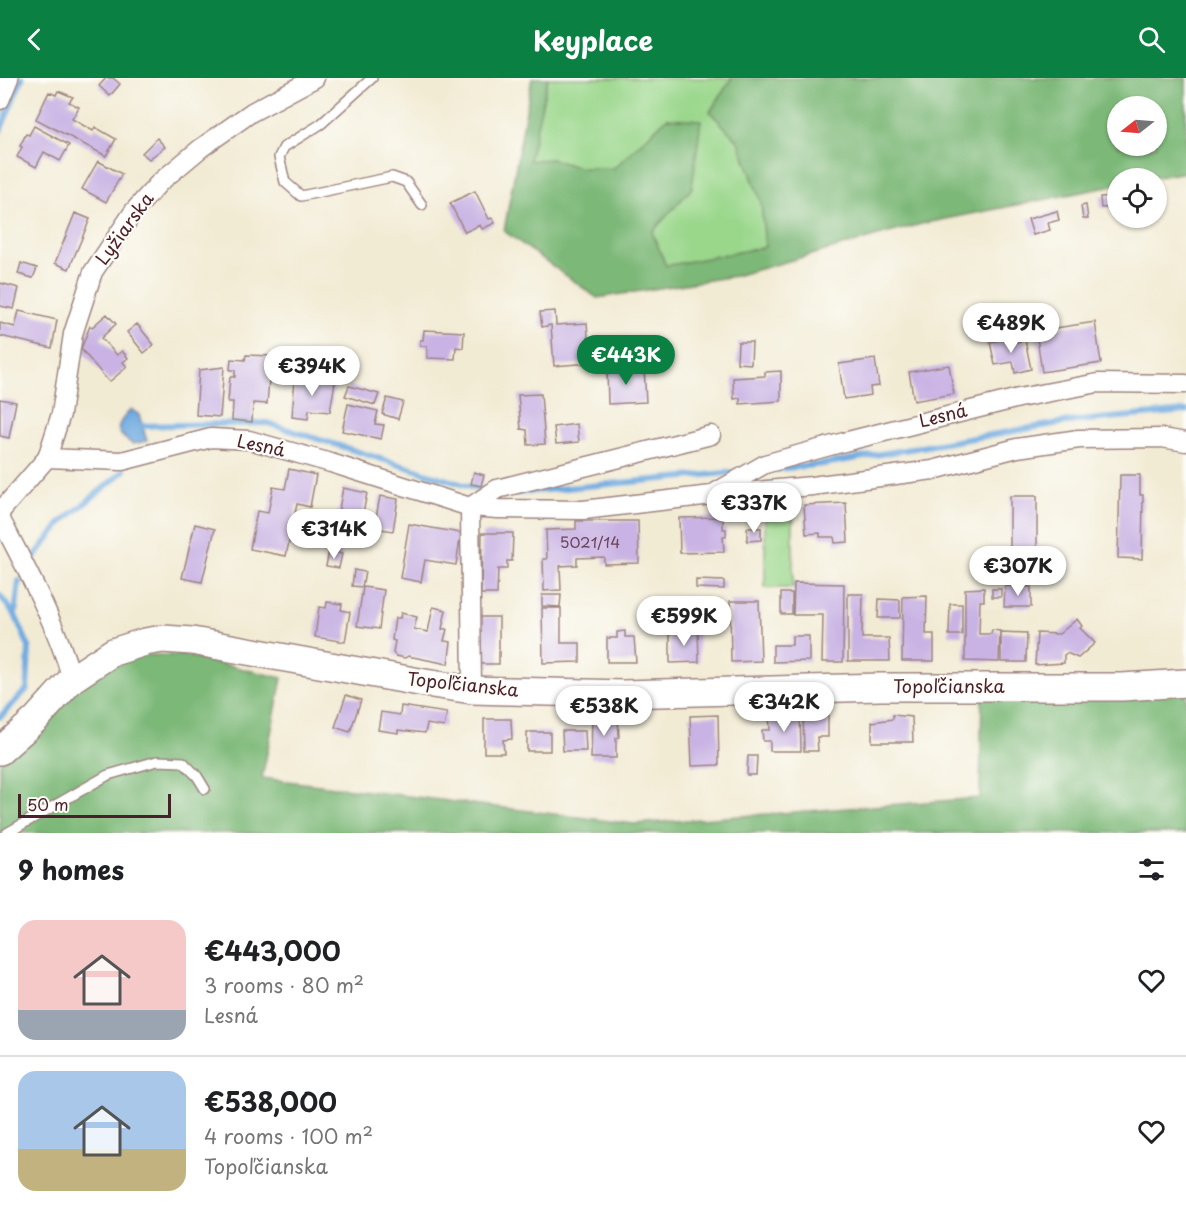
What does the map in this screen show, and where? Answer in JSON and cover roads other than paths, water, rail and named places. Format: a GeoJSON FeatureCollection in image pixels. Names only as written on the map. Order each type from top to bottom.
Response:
{"type":"FeatureCollection","features":[{"type":"Feature","properties":{"kind":"main road","name":"Topoľčianska"},"geometry":{"type":"LineString","coordinates":[[0,751],[36,719],[72,679],[113,652],[163,639],[192,641],[472,690],[622,694],[880,687],[1122,687],[1186,683]]}},
{"type":"Feature","properties":{"kind":"street"},"geometry":{"type":"LineString","coordinates":[[0,100],[9,78]]}},
{"type":"Feature","properties":{"kind":"street","name":"Lyžiarska"},"geometry":{"type":"LineString","coordinates":[[47,458],[61,414],[73,334],[93,272],[134,211],[159,183],[201,148],[252,112],[315,78]]}},
{"type":"Feature","properties":{"kind":"street","name":"Lesná"},"geometry":{"type":"LineString","coordinates":[[712,495],[765,464],[971,409],[1098,383],[1186,384]]}},
{"type":"Feature","properties":{"kind":"street"},"geometry":{"type":"LineString","coordinates":[[472,690],[470,507],[497,489],[711,435]]}},
{"type":"Feature","properties":{"kind":"street","name":"Lesná"},"geometry":{"type":"LineString","coordinates":[[47,458],[122,461],[211,438],[249,440],[470,507],[583,510],[812,486],[933,470],[1017,448],[1079,439],[1162,438],[1186,442]]}},
{"type":"Feature","properties":{"kind":"street"},"geometry":{"type":"LineString","coordinates":[[0,512],[47,458]]}},
{"type":"Feature","properties":{"kind":"street"},"geometry":{"type":"LineString","coordinates":[[0,518],[66,657],[72,679]]}},
{"type":"Feature","properties":{"kind":"lane"},"geometry":{"type":"LineString","coordinates":[[372,78],[321,124],[284,147],[279,157],[285,182],[301,196],[392,177],[406,182],[422,205]]}},
{"type":"Feature","properties":{"kind":"lane"},"geometry":{"type":"LineString","coordinates":[[7,833],[108,775],[157,761],[183,762],[197,776],[205,789]]}},
{"type":"Feature","properties":{"kind":"water"},"geometry":{"type":"Polygon","coordinates":[[[131,409],[139,415],[147,441],[133,444],[119,432],[122,420],[131,409]]]}},
{"type":"Feature","properties":{"kind":"waterway"},"geometry":{"type":"LineString","coordinates":[[0,131],[22,78]]}},
{"type":"Feature","properties":{"kind":"waterway"},"geometry":{"type":"LineString","coordinates":[[777,469],[823,464],[1066,422],[1186,411]]}},
{"type":"Feature","properties":{"kind":"waterway"},"geometry":{"type":"LineString","coordinates":[[135,426],[267,423],[486,492]]}},
{"type":"Feature","properties":{"kind":"waterway"},"geometry":{"type":"LineString","coordinates":[[31,561],[61,523],[124,471]]}},
{"type":"Feature","properties":{"kind":"waterway"},"geometry":{"type":"LineString","coordinates":[[514,493],[737,472]]}},
{"type":"Feature","properties":{"kind":"waterway"},"geometry":{"type":"LineString","coordinates":[[15,615],[19,581]]}},
{"type":"Feature","properties":{"kind":"waterway"},"geometry":{"type":"LineString","coordinates":[[0,596],[15,615],[29,647],[27,689],[0,717]]}}]}
